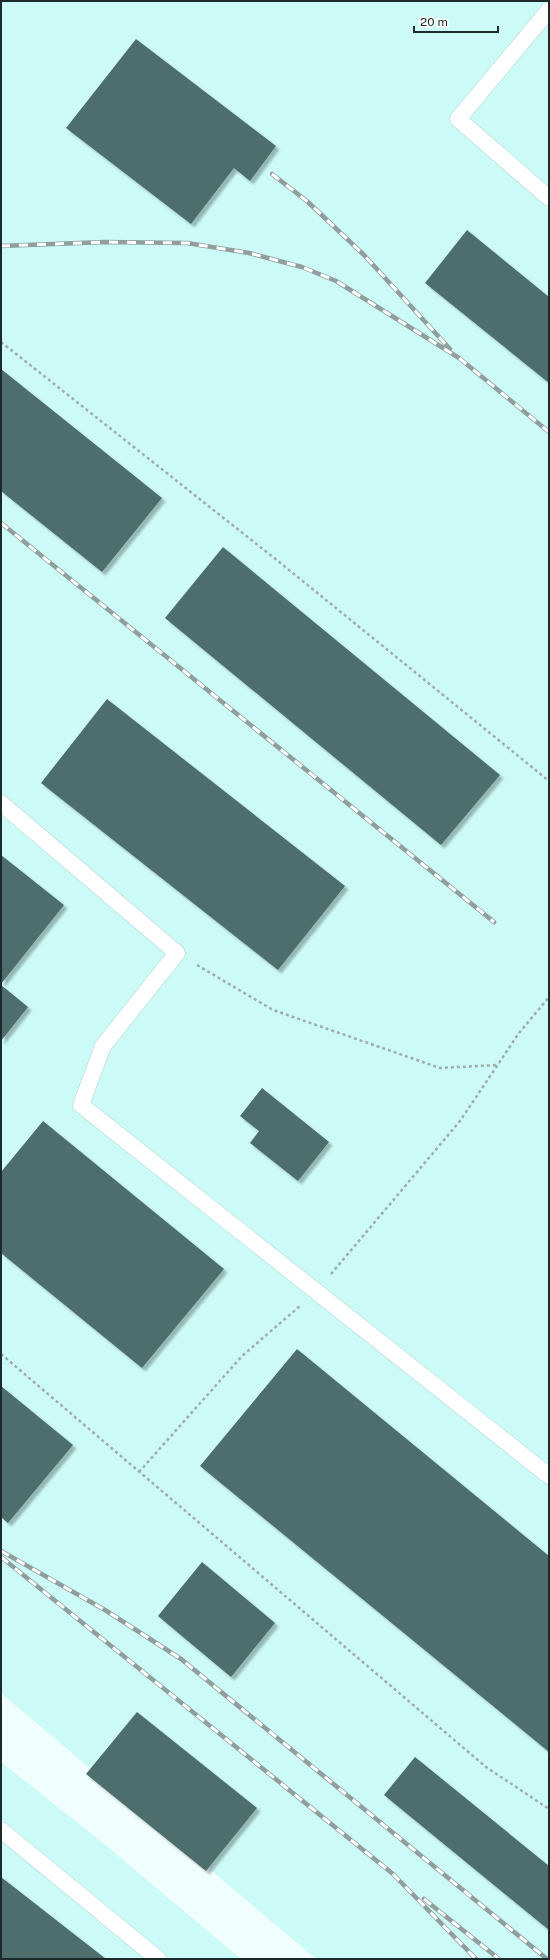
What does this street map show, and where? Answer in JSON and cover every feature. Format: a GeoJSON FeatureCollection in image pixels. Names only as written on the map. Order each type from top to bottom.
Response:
{"type":"FeatureCollection","features":[{"type":"Feature","properties":{"kind":"lane"},"geometry":{"type":"LineString","coordinates":[[549,10],[458,119],[549,198]]}},
{"type":"Feature","properties":{"kind":"lane"},"geometry":{"type":"LineString","coordinates":[[1,803],[177,953],[104,1046],[81,1105],[549,1476]]}},
{"type":"Feature","properties":{"kind":"lane"},"geometry":{"type":"LineString","coordinates":[[1,1830],[158,1959]]}},
{"type":"Feature","properties":{"kind":"path"},"geometry":{"type":"LineString","coordinates":[[1,342],[278,561],[549,781]]}},
{"type":"Feature","properties":{"kind":"path"},"geometry":{"type":"LineString","coordinates":[[177,953],[273,1010],[440,1068],[498,1065]]}},
{"type":"Feature","properties":{"kind":"path"},"geometry":{"type":"LineString","coordinates":[[139,1472],[242,1356],[316,1292],[460,1121],[519,1033],[549,997]]}},
{"type":"Feature","properties":{"kind":"path"},"geometry":{"type":"LineString","coordinates":[[1,1354],[486,1767],[549,1809]]}},
{"type":"Feature","properties":{"kind":"shaded area"},"geometry":{"type":"Polygon","coordinates":[[[1,1],[549,1],[549,1959],[316,1959],[1,1693],[1,1]]]}},
{"type":"Feature","properties":{"kind":"shaded area"},"geometry":{"type":"Polygon","coordinates":[[[1,1762],[98,1839],[241,1959],[1,1959],[1,1762]]]}},
{"type":"Feature","properties":{"kind":"building"},"geometry":{"type":"Polygon","coordinates":[[[136,39],[276,146],[250,181],[234,168],[191,224],[66,128],[136,39]]]}},
{"type":"Feature","properties":{"kind":"building"},"geometry":{"type":"Polygon","coordinates":[[[467,230],[549,297],[549,383],[425,283],[467,230]]]}},
{"type":"Feature","properties":{"kind":"building"},"geometry":{"type":"Polygon","coordinates":[[[1,369],[162,498],[102,572],[1,491],[1,369]]]}},
{"type":"Feature","properties":{"kind":"building"},"geometry":{"type":"Polygon","coordinates":[[[223,547],[500,775],[441,845],[165,618],[223,547]]]}},
{"type":"Feature","properties":{"kind":"building"},"geometry":{"type":"Polygon","coordinates":[[[107,699],[345,886],[278,970],[41,783],[107,699]]]}},
{"type":"Feature","properties":{"kind":"building"},"geometry":{"type":"Polygon","coordinates":[[[1,855],[64,905],[1,984],[1,855]]]}},
{"type":"Feature","properties":{"kind":"building"},"geometry":{"type":"Polygon","coordinates":[[[1,985],[28,1007],[1,1041],[1,985]]]}},
{"type":"Feature","properties":{"kind":"building"},"geometry":{"type":"Polygon","coordinates":[[[262,1088],[329,1142],[298,1181],[250,1143],[259,1131],[240,1116],[262,1088]]]}},
{"type":"Feature","properties":{"kind":"building"},"geometry":{"type":"Polygon","coordinates":[[[43,1121],[224,1269],[142,1368],[1,1253],[1,1172],[43,1121]]]}},
{"type":"Feature","properties":{"kind":"building"},"geometry":{"type":"Polygon","coordinates":[[[297,1349],[549,1556],[549,1752],[200,1466],[297,1349]]]}},
{"type":"Feature","properties":{"kind":"building"},"geometry":{"type":"Polygon","coordinates":[[[1,1386],[73,1445],[8,1523],[1,1517],[1,1386]]]}},
{"type":"Feature","properties":{"kind":"building"},"geometry":{"type":"Polygon","coordinates":[[[202,1562],[275,1623],[231,1677],[158,1616],[202,1562]]]}},
{"type":"Feature","properties":{"kind":"building"},"geometry":{"type":"Polygon","coordinates":[[[137,1712],[257,1808],[206,1871],[86,1774],[137,1712]]]}},
{"type":"Feature","properties":{"kind":"building"},"geometry":{"type":"Polygon","coordinates":[[[415,1757],[549,1866],[549,1930],[384,1795],[415,1757]]]}},
{"type":"Feature","properties":{"kind":"building"},"geometry":{"type":"Polygon","coordinates":[[[1,1877],[106,1959],[1,1959],[1,1877]]]}},
{"type":"Feature","properties":{"kind":"railway"},"geometry":{"type":"LineString","coordinates":[[272,174],[308,202],[364,255],[450,349]]}},
{"type":"Feature","properties":{"kind":"railway"},"geometry":{"type":"LineString","coordinates":[[1,246],[105,242],[187,243],[249,253],[302,267],[336,281],[459,358],[549,432]]}},
{"type":"Feature","properties":{"kind":"railway"},"geometry":{"type":"LineString","coordinates":[[1,523],[494,922]]}},
{"type":"Feature","properties":{"kind":"railway"},"geometry":{"type":"LineString","coordinates":[[1,1551],[105,1610],[181,1659],[547,1959]]}},
{"type":"Feature","properties":{"kind":"railway"},"geometry":{"type":"LineString","coordinates":[[1,1557],[393,1874],[476,1959]]}},
{"type":"Feature","properties":{"kind":"railway"},"geometry":{"type":"LineString","coordinates":[[424,1899],[499,1959]]}}]}
